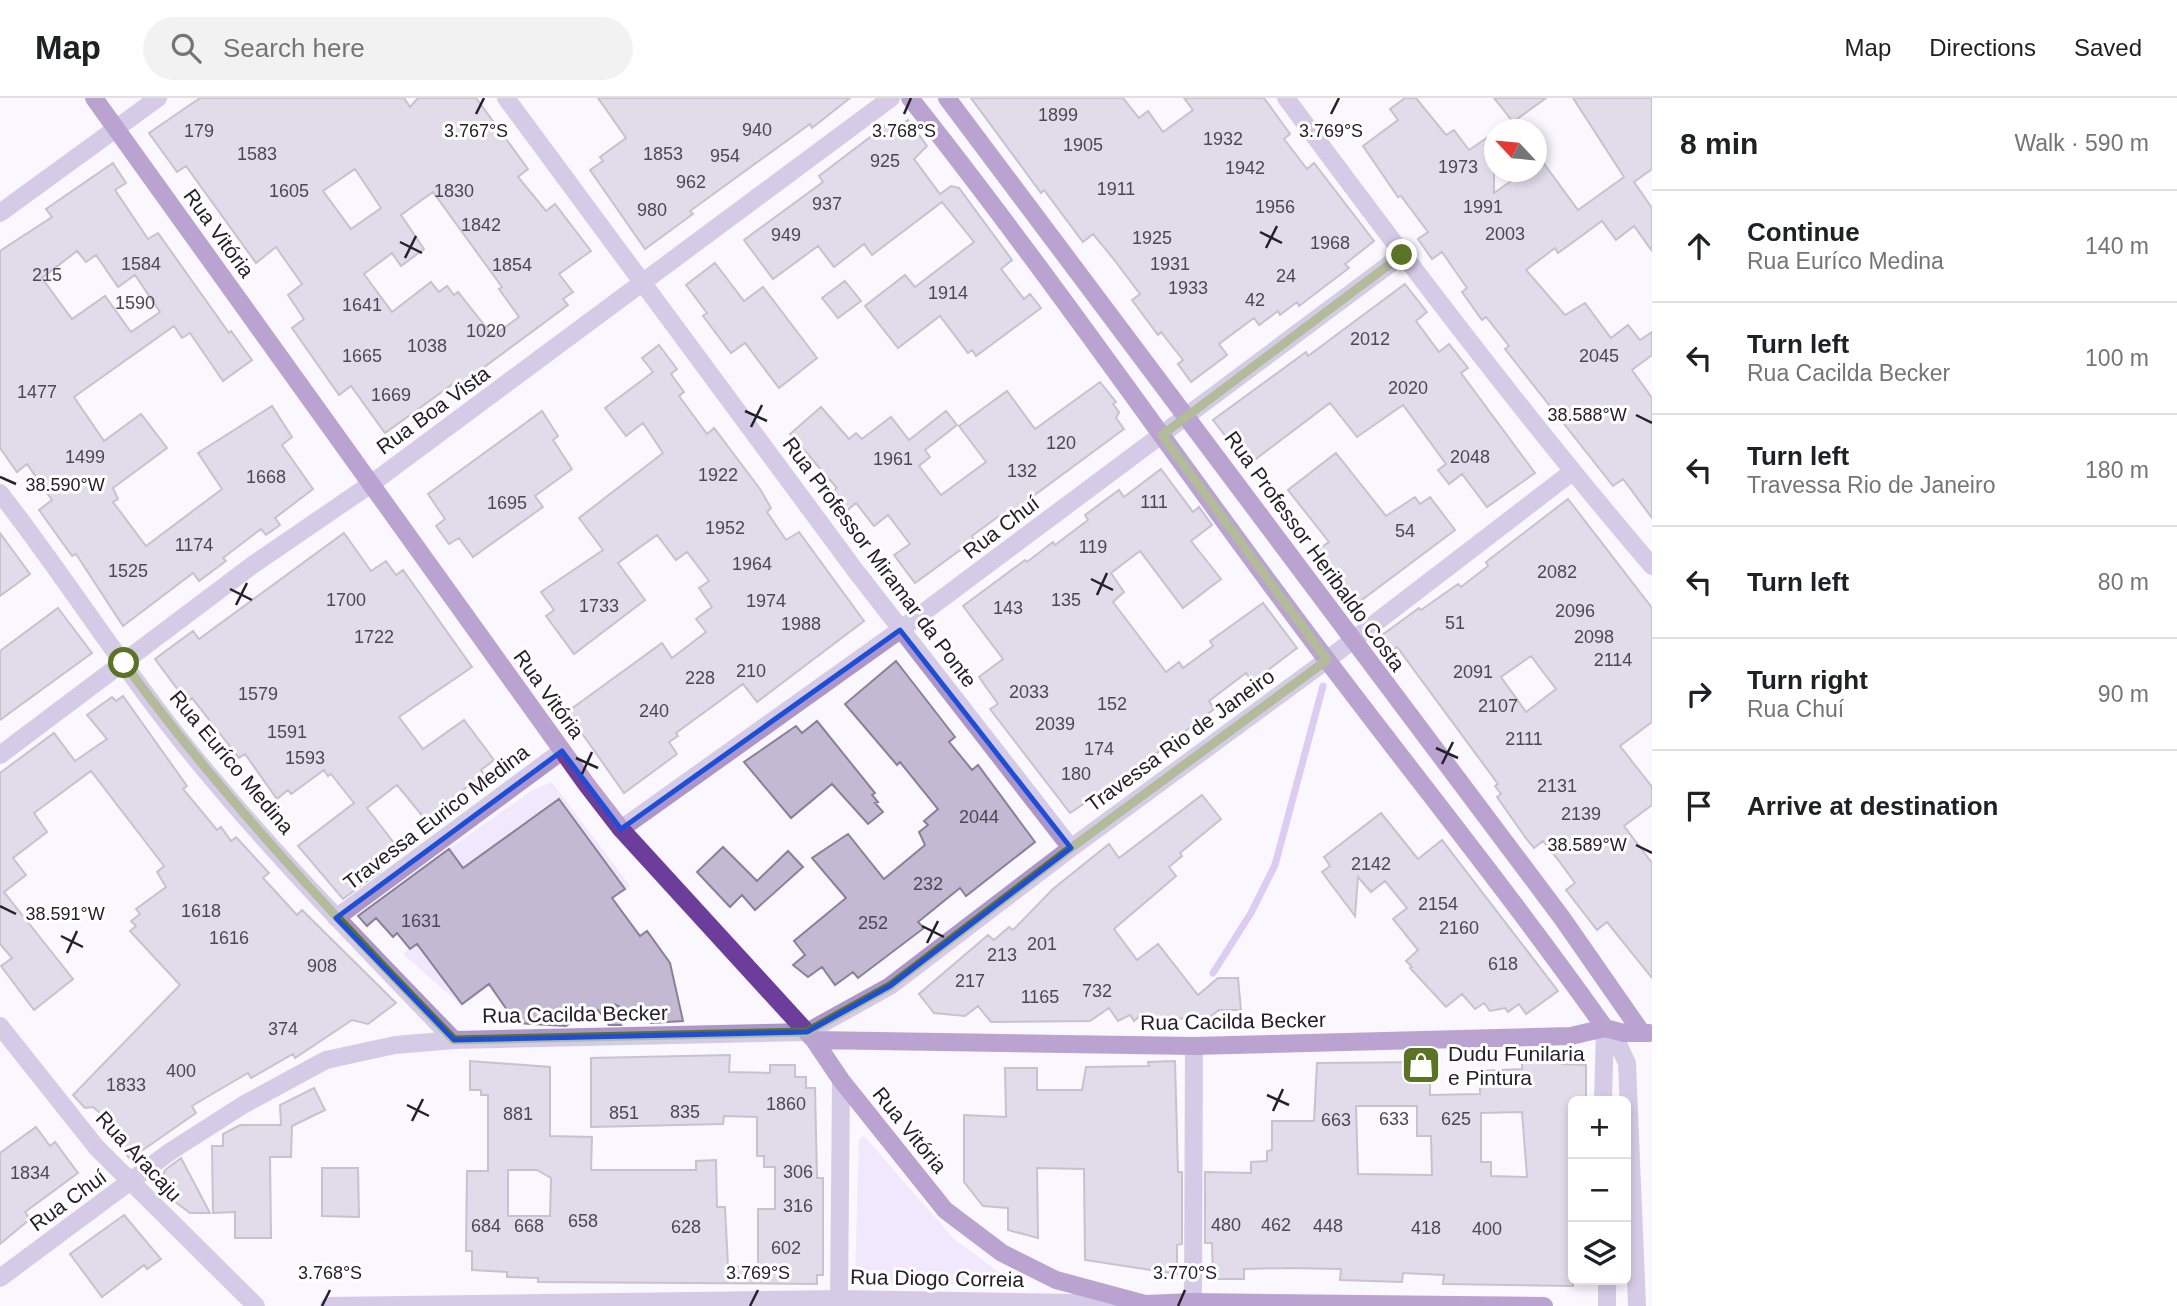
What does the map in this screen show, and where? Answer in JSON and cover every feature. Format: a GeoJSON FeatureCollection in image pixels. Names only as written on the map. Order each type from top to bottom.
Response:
{"type":"FeatureCollection","features":[{"type":"Feature","properties":{"kind":"main road","name":"Rua Vitória"},"geometry":{"type":"LineString","coordinates":[[94,98],[562,751],[621,829],[810,1036],[841,1080],[945,1210],[1002,1254],[1056,1280],[1144,1305]]}},
{"type":"Feature","properties":{"kind":"main road"},"geometry":{"type":"LineString","coordinates":[[910,98],[1014,230],[1327,660],[1478,854],[1605,1028]]}},
{"type":"Feature","properties":{"kind":"main road","name":"Rua Professor Heribaldo Costa"},"geometry":{"type":"LineString","coordinates":[[947,98],[1647,1033]]}},
{"type":"Feature","properties":{"kind":"main road","name":"Rua Cacilda Becker"},"geometry":{"type":"LineString","coordinates":[[810,1036],[1194,1046],[1571,1036],[1605,1028],[1647,1033]]}},
{"type":"Feature","properties":{"kind":"main road","name":"Rua Diogo Correia"},"geometry":{"type":"LineString","coordinates":[[1144,1305],[1193,1302],[1544,1306]]}},
{"type":"Feature","properties":{"kind":"street"},"geometry":{"type":"LineString","coordinates":[[0,213],[158,98]]}},
{"type":"Feature","properties":{"kind":"street","name":"Rua Professor Miramar da Ponte"},"geometry":{"type":"LineString","coordinates":[[506,98],[900,630],[1071,848]]}},
{"type":"Feature","properties":{"kind":"street","name":"Rua Boa Vista"},"geometry":{"type":"LineString","coordinates":[[0,755],[254,564],[371,484],[891,98]]}},
{"type":"Feature","properties":{"kind":"street"},"geometry":{"type":"LineString","coordinates":[[1286,98],[1402,255],[1572,472],[1652,566]]}},
{"type":"Feature","properties":{"kind":"street","name":"Rua Chuí"},"geometry":{"type":"LineString","coordinates":[[621,829],[900,630],[1402,255]]}},
{"type":"Feature","properties":{"kind":"street","name":"Travessa Rio de Janeiro"},"geometry":{"type":"LineString","coordinates":[[810,1036],[890,986],[1071,848],[1327,660],[1572,472]]}},
{"type":"Feature","properties":{"kind":"street","name":"Rua Euríco Medina"},"geometry":{"type":"LineString","coordinates":[[0,493],[51,559],[124,663],[228,798],[336,918],[454,1040]]}},
{"type":"Feature","properties":{"kind":"street","name":"Travessa Eurico Medina"},"geometry":{"type":"LineString","coordinates":[[336,918],[562,751]]}},
{"type":"Feature","properties":{"kind":"street","name":"Rua Aracaju"},"geometry":{"type":"LineString","coordinates":[[0,1026],[97,1148],[256,1306]]}},
{"type":"Feature","properties":{"kind":"street"},"geometry":{"type":"LineString","coordinates":[[1603,1096],[1605,1028]]}},
{"type":"Feature","properties":{"kind":"street"},"geometry":{"type":"LineString","coordinates":[[1605,1028],[1617,1042],[1627,1063],[1637,1306]]}},
{"type":"Feature","properties":{"kind":"street","name":"Rua Cacilda Becker"},"geometry":{"type":"LineString","coordinates":[[130,1182],[171,1151],[243,1105],[326,1060],[395,1045],[454,1040],[810,1036]]}},
{"type":"Feature","properties":{"kind":"street"},"geometry":{"type":"LineString","coordinates":[[1193,1302],[1194,1046]]}},
{"type":"Feature","properties":{"kind":"street"},"geometry":{"type":"LineString","coordinates":[[839,1302],[841,1080]]}},
{"type":"Feature","properties":{"kind":"street","name":"Rua Chuí"},"geometry":{"type":"LineString","coordinates":[[0,1278],[130,1182]]}},
{"type":"Feature","properties":{"kind":"street"},"geometry":{"type":"LineString","coordinates":[[1607,1285],[1607,1306]]}},
{"type":"Feature","properties":{"kind":"street","name":"Rua Diogo Correia"},"geometry":{"type":"LineString","coordinates":[[329,1306],[839,1302],[1144,1305]]}},
{"type":"Feature","properties":{"kind":"highlighted area"},"geometry":{"type":"Polygon","coordinates":[[[900,630],[1071,848],[890,986],[807,1032],[454,1040],[336,918],[562,751],[621,829],[900,630]]]}},
{"type":"Feature","properties":{"kind":"shaded area"},"geometry":{"type":"Polygon","coordinates":[[[552,782],[630,886],[462,1006],[403,954],[481,893],[449,849],[531,791],[552,782]]]}},
{"type":"Feature","properties":{"kind":"shaded area"},"geometry":{"type":"Polygon","coordinates":[[[864,1136],[954,1239],[1008,1279],[1008,1285],[861,1284],[855,1279],[859,1139],[864,1136]]]}},
{"type":"Feature","properties":{"kind":"building"},"geometry":{"type":"Polygon","coordinates":[[[200,98],[404,98],[410,107],[418,98],[476,98],[528,169],[518,177],[546,211],[555,204],[591,251],[559,274],[573,292],[563,299],[568,305],[456,388],[453,384],[385,433],[351,386],[339,395],[292,328],[304,319],[288,295],[302,284],[276,247],[256,263],[186,166],[177,172],[149,133],[200,98]],[[355,169],[323,191],[351,229],[381,208],[355,169]],[[433,192],[401,215],[424,249],[401,266],[392,253],[364,274],[392,312],[431,282],[439,292],[447,286],[454,295],[458,292],[493,336],[519,317],[499,289],[502,287],[433,192]]]}},
{"type":"Feature","properties":{"kind":"building"},"geometry":{"type":"Polygon","coordinates":[[[598,98],[850,98],[812,128],[810,124],[690,211],[693,214],[645,249],[590,170],[603,161],[600,157],[626,138],[598,98]]]}},
{"type":"Feature","properties":{"kind":"building"},"geometry":{"type":"Polygon","coordinates":[[[971,98],[1123,98],[1139,118],[1148,111],[1163,132],[1193,110],[1184,98],[1264,98],[1290,134],[1284,139],[1307,169],[1314,163],[1374,241],[1345,264],[1349,268],[1299,306],[1297,302],[1280,315],[1278,311],[1259,325],[1254,318],[1219,344],[1227,355],[1191,382],[1178,364],[1183,360],[1161,332],[1158,335],[1132,300],[1140,294],[1112,257],[1093,234],[1083,242],[1044,190],[1041,193],[971,98]]]}},
{"type":"Feature","properties":{"kind":"building"},"geometry":{"type":"Polygon","coordinates":[[[1405,98],[1416,98],[1446,135],[1454,130],[1469,150],[1484,140],[1484,182],[1494,182],[1494,193],[1510,182],[1547,182],[1547,168],[1578,210],[1624,177],[1573,98],[1652,98],[1652,169],[1634,182],[1652,208],[1652,251],[1634,226],[1616,240],[1602,221],[1558,253],[1555,248],[1526,270],[1565,315],[1585,303],[1611,338],[1628,325],[1640,340],[1652,332],[1652,355],[1632,370],[1652,398],[1652,518],[1623,479],[1613,486],[1505,349],[1509,346],[1486,317],[1482,320],[1462,292],[1467,288],[1442,252],[1432,259],[1418,239],[1428,232],[1401,196],[1398,197],[1363,146],[1398,120],[1390,109],[1405,98]]]}},
{"type":"Feature","properties":{"kind":"building"},"geometry":{"type":"Polygon","coordinates":[[[1494,98],[1546,98],[1517,119],[1511,119],[1494,98]]]}},
{"type":"Feature","properties":{"kind":"building"},"geometry":{"type":"Polygon","coordinates":[[[908,120],[927,146],[914,159],[940,194],[951,186],[959,188],[1012,260],[1001,269],[1024,299],[1030,294],[1041,308],[976,356],[972,350],[968,353],[940,316],[898,348],[865,306],[905,275],[915,287],[974,242],[942,202],[872,255],[864,244],[834,267],[818,246],[773,279],[744,240],[823,182],[819,176],[890,122],[895,129],[908,120]]]}},
{"type":"Feature","properties":{"kind":"building"},"geometry":{"type":"Polygon","coordinates":[[[113,163],[126,183],[115,190],[148,239],[158,233],[229,333],[231,331],[252,360],[223,381],[190,333],[182,338],[174,326],[74,397],[104,441],[141,414],[167,448],[113,488],[118,499],[113,502],[146,546],[222,489],[198,453],[272,406],[292,437],[282,445],[313,489],[275,518],[280,525],[266,535],[261,529],[223,558],[226,561],[199,581],[193,573],[123,626],[76,554],[72,556],[39,510],[52,500],[27,464],[17,472],[0,448],[0,251],[52,217],[46,209],[113,163]],[[77,251],[42,278],[72,319],[105,296],[131,332],[160,312],[135,275],[118,287],[96,255],[86,262],[77,251]]]}},
{"type":"Feature","properties":{"kind":"building"},"geometry":{"type":"Polygon","coordinates":[[[715,263],[744,301],[763,287],[817,358],[779,388],[745,343],[731,353],[703,316],[707,313],[686,285],[715,263]]]}},
{"type":"Feature","properties":{"kind":"building"},"geometry":{"type":"Polygon","coordinates":[[[845,281],[861,301],[838,318],[822,298],[845,281]]]}},
{"type":"Feature","properties":{"kind":"building"},"geometry":{"type":"Polygon","coordinates":[[[1405,284],[1427,312],[1416,321],[1439,352],[1449,344],[1468,368],[1461,373],[1535,473],[1487,507],[1462,474],[1449,484],[1438,470],[1446,464],[1403,405],[1357,437],[1330,403],[1248,465],[1213,420],[1306,352],[1308,356],[1405,284]]]}},
{"type":"Feature","properties":{"kind":"building"},"geometry":{"type":"Polygon","coordinates":[[[659,345],[677,369],[671,374],[684,392],[679,396],[707,434],[714,428],[760,489],[771,508],[767,512],[786,540],[799,532],[864,621],[757,702],[743,684],[676,733],[678,736],[669,742],[677,754],[624,793],[567,712],[662,643],[672,658],[706,632],[696,619],[712,607],[699,588],[709,581],[687,552],[676,560],[657,535],[618,563],[645,600],[574,654],[546,616],[554,610],[541,592],[603,550],[579,518],[663,453],[643,423],[626,436],[605,408],[653,372],[642,358],[659,345]]]}},
{"type":"Feature","properties":{"kind":"building"},"geometry":{"type":"Polygon","coordinates":[[[1100,382],[1116,402],[1113,404],[1119,412],[1116,418],[1124,429],[1002,519],[999,516],[972,536],[974,540],[915,583],[894,555],[910,544],[888,515],[874,526],[856,503],[844,513],[829,495],[837,488],[790,434],[821,407],[849,439],[856,433],[862,439],[891,417],[909,440],[946,411],[957,425],[925,450],[930,457],[919,466],[941,495],[986,462],[959,426],[1007,391],[1035,429],[1100,382]]]}},
{"type":"Feature","properties":{"kind":"building"},"geometry":{"type":"Polygon","coordinates":[[[542,411],[558,436],[553,440],[572,469],[535,496],[543,507],[473,557],[459,538],[449,544],[436,526],[445,519],[428,494],[542,411]]]}},
{"type":"Feature","properties":{"kind":"building"},"geometry":{"type":"Polygon","coordinates":[[[1336,453],[1386,516],[1415,497],[1420,504],[1430,497],[1455,530],[1355,605],[1316,551],[1329,542],[1288,490],[1336,453]]]}},
{"type":"Feature","properties":{"kind":"building"},"geometry":{"type":"Polygon","coordinates":[[[1161,469],[1193,512],[1199,507],[1212,525],[1191,541],[1221,579],[1183,608],[1140,551],[1111,573],[1124,592],[1113,602],[1166,672],[1179,662],[1183,668],[1213,646],[1210,641],[1263,603],[1297,648],[1252,682],[1246,673],[1209,701],[1214,709],[1091,804],[1088,801],[1070,813],[990,709],[998,704],[979,677],[1003,659],[963,606],[1025,560],[1027,562],[1053,542],[1055,545],[1088,520],[1085,515],[1119,490],[1124,497],[1161,469]]]}},
{"type":"Feature","properties":{"kind":"building"},"geometry":{"type":"Polygon","coordinates":[[[1568,499],[1652,608],[1652,722],[1620,746],[1652,787],[1652,805],[1624,826],[1652,863],[1652,978],[1607,922],[1597,930],[1566,890],[1575,883],[1562,865],[1543,841],[1534,848],[1525,837],[1497,797],[1501,794],[1495,786],[1498,784],[1397,647],[1390,653],[1378,638],[1458,584],[1461,587],[1488,566],[1486,562],[1568,499]],[[1531,656],[1501,677],[1526,712],[1556,689],[1531,656]]]}},
{"type":"Feature","properties":{"kind":"building"},"geometry":{"type":"Polygon","coordinates":[[[0,533],[30,574],[0,596],[0,533]]]}},
{"type":"Feature","properties":{"kind":"building"},"geometry":{"type":"Polygon","coordinates":[[[344,533],[371,571],[386,561],[396,575],[403,570],[472,667],[399,717],[423,749],[464,720],[494,760],[481,770],[484,774],[425,819],[397,785],[367,808],[394,843],[372,859],[381,871],[343,899],[298,846],[354,803],[331,774],[328,776],[324,770],[291,794],[288,790],[277,799],[245,754],[239,758],[192,698],[187,702],[155,659],[193,631],[199,639],[344,533]]]}},
{"type":"Feature","properties":{"kind":"building"},"geometry":{"type":"Polygon","coordinates":[[[58,608],[92,653],[0,720],[0,651],[58,608]]]}},
{"type":"Feature","properties":{"kind":"building"},"geometry":{"type":"Polygon","coordinates":[[[896,661],[955,737],[949,742],[972,770],[978,765],[1035,842],[966,896],[960,888],[918,922],[924,928],[858,978],[853,972],[835,985],[822,967],[808,977],[793,965],[805,955],[794,941],[846,898],[812,858],[848,834],[884,879],[925,845],[919,832],[928,825],[924,821],[938,809],[900,762],[897,765],[845,704],[896,661]]]}},
{"type":"Feature","properties":{"kind":"building"},"geometry":{"type":"Polygon","coordinates":[[[123,696],[187,786],[183,789],[217,830],[221,827],[231,841],[236,837],[269,873],[263,878],[297,915],[302,910],[396,1003],[368,1024],[352,1020],[295,1058],[293,1054],[251,1078],[248,1073],[207,1097],[192,1106],[196,1113],[130,1159],[116,1142],[124,1134],[93,1107],[85,1108],[73,1095],[180,985],[130,931],[136,926],[131,921],[140,914],[136,909],[166,887],[157,872],[164,866],[91,771],[34,813],[47,832],[13,858],[26,875],[4,892],[73,979],[34,1010],[1,966],[12,958],[0,944],[0,773],[54,733],[75,761],[107,739],[87,715],[112,697],[116,701],[123,696]]]}},
{"type":"Feature","properties":{"kind":"building"},"geometry":{"type":"Polygon","coordinates":[[[817,721],[875,793],[872,795],[878,802],[875,803],[883,812],[868,824],[832,784],[791,818],[744,762],[796,726],[802,733],[817,721]]]}},
{"type":"Feature","properties":{"kind":"building"},"geometry":{"type":"Polygon","coordinates":[[[1202,795],[1221,819],[1180,853],[1182,856],[1169,867],[1176,876],[1114,929],[1137,960],[1158,944],[1198,995],[1218,978],[1238,978],[1241,1010],[1219,1010],[1210,1017],[1149,1020],[1143,1013],[1134,1021],[1130,1015],[1118,1021],[1109,1008],[1090,1021],[991,1022],[978,1006],[965,1016],[934,1013],[919,994],[988,935],[994,940],[1009,927],[1013,930],[1053,889],[1109,844],[1119,858],[1202,795]]]}},
{"type":"Feature","properties":{"kind":"building"},"geometry":{"type":"Polygon","coordinates":[[[559,799],[625,889],[612,898],[640,936],[647,931],[670,963],[683,1021],[651,1023],[616,1005],[621,1025],[609,1025],[598,1010],[588,1017],[585,1012],[566,1026],[516,1023],[489,984],[462,1004],[417,944],[410,949],[397,933],[393,937],[376,918],[367,926],[358,916],[449,849],[463,868],[559,799]]]}},
{"type":"Feature","properties":{"kind":"building"},"geometry":{"type":"Polygon","coordinates":[[[1381,813],[1418,859],[1442,840],[1558,991],[1526,1014],[1519,1004],[1508,1012],[1505,1008],[1490,1011],[1484,1003],[1475,1009],[1462,994],[1446,1007],[1406,961],[1418,950],[1393,919],[1407,908],[1385,881],[1371,892],[1358,877],[1355,916],[1322,872],[1330,866],[1324,857],[1381,813]]]}},
{"type":"Feature","properties":{"kind":"building"},"geometry":{"type":"Polygon","coordinates":[[[723,847],[757,881],[788,851],[803,867],[755,910],[742,895],[730,907],[697,872],[723,847]]]}},
{"type":"Feature","properties":{"kind":"building"},"geometry":{"type":"Polygon","coordinates":[[[730,1055],[729,1072],[770,1073],[770,1065],[795,1065],[795,1077],[806,1077],[806,1088],[815,1088],[817,1178],[823,1178],[823,1275],[817,1275],[817,1284],[538,1282],[538,1278],[507,1277],[507,1272],[472,1270],[472,1251],[466,1251],[467,1171],[488,1171],[488,1095],[481,1095],[481,1090],[470,1090],[470,1061],[550,1067],[550,1136],[592,1137],[591,1170],[696,1170],[696,1161],[716,1160],[717,1207],[725,1207],[728,1267],[758,1266],[758,1209],[775,1209],[775,1167],[764,1167],[764,1156],[757,1156],[757,1117],[724,1116],[723,1124],[591,1127],[591,1058],[730,1055]],[[508,1170],[508,1216],[550,1216],[551,1178],[537,1170],[508,1170]]]}},
{"type":"Feature","properties":{"kind":"building"},"geometry":{"type":"Polygon","coordinates":[[[1561,1060],[1562,1064],[1586,1065],[1586,1096],[1568,1096],[1568,1285],[1573,1286],[1443,1284],[1444,1275],[1403,1273],[1402,1282],[1340,1280],[1341,1269],[1244,1269],[1244,1279],[1213,1279],[1212,1243],[1205,1243],[1205,1172],[1251,1173],[1251,1162],[1267,1161],[1267,1151],[1272,1150],[1272,1121],[1314,1121],[1317,1063],[1430,1062],[1430,1095],[1480,1094],[1480,1071],[1522,1069],[1522,1061],[1561,1060]],[[1356,1106],[1358,1174],[1432,1175],[1431,1136],[1417,1136],[1417,1106],[1356,1106]],[[1522,1112],[1481,1113],[1481,1162],[1491,1162],[1491,1176],[1527,1177],[1522,1112]]]}},
{"type":"Feature","properties":{"kind":"building"},"geometry":{"type":"Polygon","coordinates":[[[1175,1061],[1178,1172],[1182,1172],[1182,1244],[1177,1245],[1177,1274],[1085,1260],[1084,1169],[1037,1168],[1038,1238],[1008,1230],[1008,1208],[983,1206],[964,1182],[964,1115],[1006,1117],[1005,1068],[1037,1068],[1037,1090],[1082,1090],[1086,1067],[1149,1066],[1148,1062],[1175,1061]]]}},
{"type":"Feature","properties":{"kind":"building"},"geometry":{"type":"Polygon","coordinates":[[[314,1088],[325,1110],[292,1126],[291,1157],[270,1157],[271,1238],[235,1238],[235,1212],[213,1213],[212,1146],[223,1146],[223,1134],[240,1125],[281,1125],[280,1105],[314,1088]]]}},
{"type":"Feature","properties":{"kind":"building"},"geometry":{"type":"Polygon","coordinates":[[[36,1127],[50,1146],[55,1142],[78,1173],[25,1212],[30,1219],[0,1244],[0,1153],[36,1127]]]}},
{"type":"Feature","properties":{"kind":"building"},"geometry":{"type":"Polygon","coordinates":[[[181,1158],[210,1213],[190,1213],[158,1189],[165,1170],[181,1158]]]}},
{"type":"Feature","properties":{"kind":"building"},"geometry":{"type":"Polygon","coordinates":[[[322,1168],[358,1168],[359,1217],[322,1216],[322,1168]]]}},
{"type":"Feature","properties":{"kind":"building"},"geometry":{"type":"Polygon","coordinates":[[[124,1215],[161,1259],[147,1269],[144,1265],[102,1297],[70,1254],[124,1215]]]}},
{"type":"Feature","properties":{"kind":"waterway"},"geometry":{"type":"LineString","coordinates":[[1213,973],[1251,913],[1275,865],[1323,686]]}},
{"type":"Feature","properties":{"kind":"place","name":"Dudu Funilaria e Pintura"},"geometry":{"type":"Point","coordinates":[1421,1065]}},
{"type":"Feature","properties":{"kind":"route"},"geometry":{"type":"LineString","coordinates":[[124,663],[171,728],[228,798],[336,918],[454,1040],[807,1032],[890,986],[1071,848],[1327,660],[1162,435],[1402,255]]}}]}
